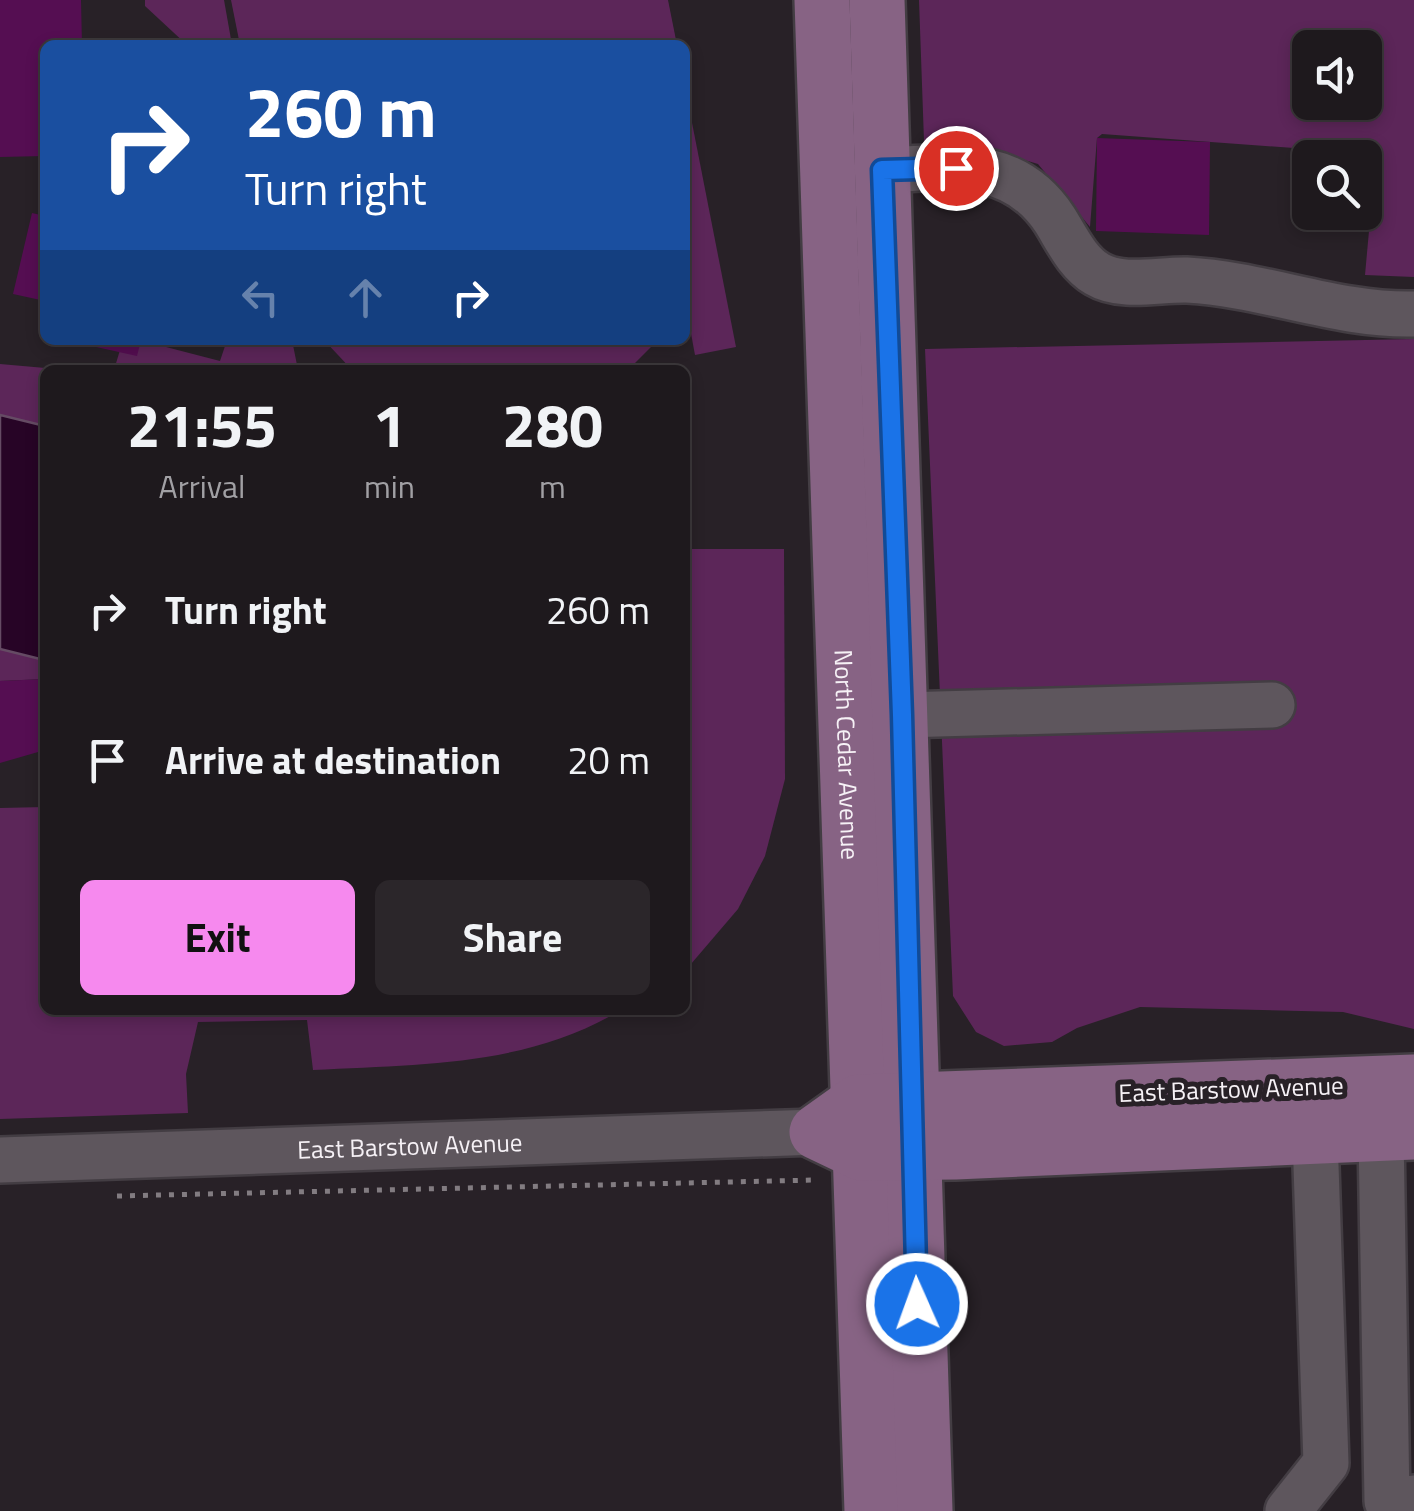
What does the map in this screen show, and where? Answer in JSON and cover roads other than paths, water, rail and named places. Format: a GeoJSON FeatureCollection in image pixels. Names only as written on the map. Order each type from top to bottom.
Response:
{"type":"FeatureCollection","features":[{"type":"Feature","properties":{"kind":"main road","name":"North Cedar Avenue"},"geometry":{"type":"LineString","coordinates":[[822,0],[863,1136],[872,1511]]}},
{"type":"Feature","properties":{"kind":"main road","name":"North Cedar Avenue"},"geometry":{"type":"LineString","coordinates":[[877,0],[902,715],[863,1136],[925,1511]]}},
{"type":"Feature","properties":{"kind":"main road","name":"East Barstow Avenue"},"geometry":{"type":"LineString","coordinates":[[863,1136],[1414,1082]]}},
{"type":"Feature","properties":{"kind":"main road","name":"East Barstow Avenue"},"geometry":{"type":"LineString","coordinates":[[863,1136],[1398,1133]]}},
{"type":"Feature","properties":{"kind":"street"},"geometry":{"type":"LineString","coordinates":[[882,170],[982,169],[1007,176],[1030,192],[1052,216],[1078,258],[1098,276],[1121,282],[1217,283],[1379,314],[1414,314]]}},
{"type":"Feature","properties":{"kind":"street"},"geometry":{"type":"LineString","coordinates":[[902,715],[1272,705]]}},
{"type":"Feature","properties":{"kind":"street"},"geometry":{"type":"LineString","coordinates":[[1398,1133],[1387,1501],[1414,1498]]}},
{"type":"Feature","properties":{"kind":"street","name":"East Barstow Avenue"},"geometry":{"type":"LineString","coordinates":[[0,1160],[863,1136]]}},
{"type":"Feature","properties":{"kind":"street"},"geometry":{"type":"LineString","coordinates":[[1288,1511],[1326,1463],[1315,1136]]}}]}
